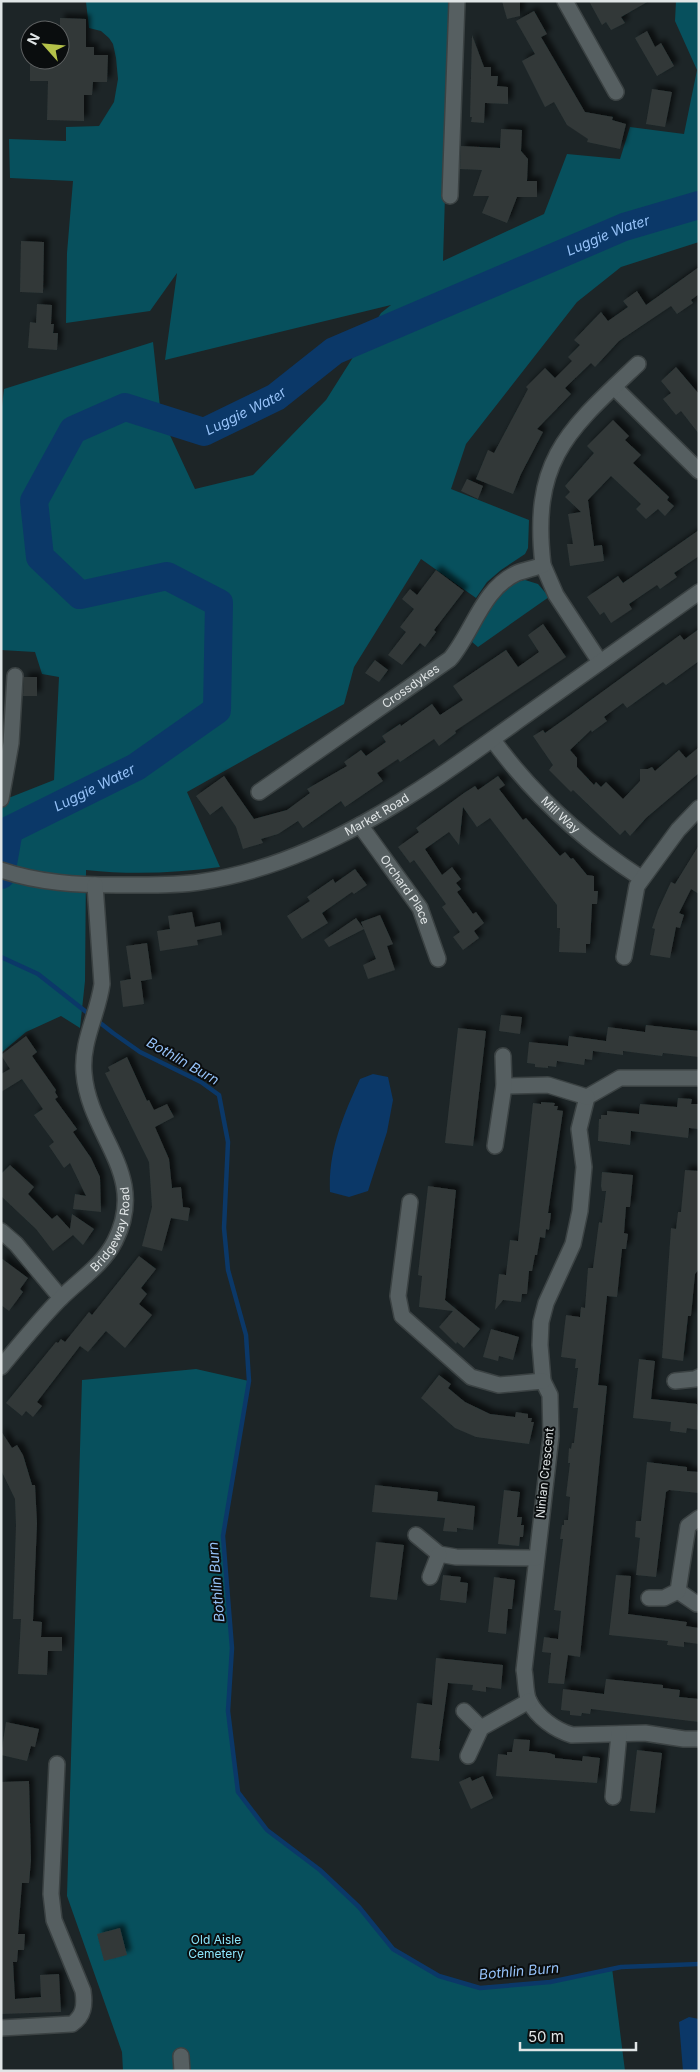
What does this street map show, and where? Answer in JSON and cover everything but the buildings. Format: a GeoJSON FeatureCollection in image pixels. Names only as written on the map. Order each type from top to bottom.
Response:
{"type":"FeatureCollection","features":[{"type":"Feature","properties":{"kind":"street"},"geometry":{"type":"LineString","coordinates":[[450,196],[457,1]]}},
{"type":"Feature","properties":{"kind":"street"},"geometry":{"type":"LineString","coordinates":[[565,1],[616,92]]}},
{"type":"Feature","properties":{"kind":"street"},"geometry":{"type":"LineString","coordinates":[[600,662],[564,609],[543,565],[540,536],[540,506],[545,483],[555,458],[568,436],[583,417],[638,364]]}},
{"type":"Feature","properties":{"kind":"street"},"geometry":{"type":"LineString","coordinates":[[614,387],[699,471]]}},
{"type":"Feature","properties":{"kind":"street","name":"Crossdykes"},"geometry":{"type":"LineString","coordinates":[[259,792],[450,659],[460,646],[490,595],[516,574],[543,565]]}},
{"type":"Feature","properties":{"kind":"street","name":"Market Road"},"geometry":{"type":"LineString","coordinates":[[6,871],[45,881],[95,885],[162,885],[201,882],[281,861],[397,806],[699,592]]}},
{"type":"Feature","properties":{"kind":"street"},"geometry":{"type":"LineString","coordinates":[[1,799],[11,743],[15,676]]}},
{"type":"Feature","properties":{"kind":"street","name":"Mill Way"},"geometry":{"type":"LineString","coordinates":[[492,740],[559,814],[620,865],[641,878]]}},
{"type":"Feature","properties":{"kind":"street"},"geometry":{"type":"LineString","coordinates":[[624,958],[633,895],[641,878],[678,830],[699,808]]}},
{"type":"Feature","properties":{"kind":"street","name":"Orchard Place"},"geometry":{"type":"LineString","coordinates":[[360,825],[420,908],[438,959]]}},
{"type":"Feature","properties":{"kind":"street","name":"Bridgeway Road"},"geometry":{"type":"LineString","coordinates":[[1,1367],[61,1298],[108,1254],[122,1226],[126,1202],[122,1170],[89,1102],[84,1073],[87,1042],[100,998],[102,984],[95,885]]}},
{"type":"Feature","properties":{"kind":"street"},"geometry":{"type":"LineString","coordinates":[[495,1146],[504,1086],[503,1056]]}},
{"type":"Feature","properties":{"kind":"street"},"geometry":{"type":"LineString","coordinates":[[504,1086],[548,1085],[587,1097],[620,1078],[699,1078]]}},
{"type":"Feature","properties":{"kind":"street","name":"Ninian Crescent"},"geometry":{"type":"LineString","coordinates":[[587,1097],[579,1128],[584,1167],[580,1211],[573,1244],[546,1303],[541,1322],[540,1345],[543,1381],[550,1395],[550,1436],[524,1670],[529,1701],[545,1721],[561,1732],[572,1735],[645,1733],[684,1740],[699,1739]]}},
{"type":"Feature","properties":{"kind":"street"},"geometry":{"type":"LineString","coordinates":[[410,1202],[398,1296],[402,1316],[471,1377],[499,1385],[543,1381]]}},
{"type":"Feature","properties":{"kind":"street"},"geometry":{"type":"LineString","coordinates":[[1,1230],[16,1244],[61,1298]]}},
{"type":"Feature","properties":{"kind":"street"},"geometry":{"type":"LineString","coordinates":[[675,1381],[695,1380],[699,1377]]}},
{"type":"Feature","properties":{"kind":"street"},"geometry":{"type":"LineString","coordinates":[[678,1591],[688,1526],[699,1518]]}},
{"type":"Feature","properties":{"kind":"street"},"geometry":{"type":"LineString","coordinates":[[416,1535],[439,1554],[456,1557],[536,1558]]}},
{"type":"Feature","properties":{"kind":"street"},"geometry":{"type":"LineString","coordinates":[[430,1577],[439,1554]]}},
{"type":"Feature","properties":{"kind":"street"},"geometry":{"type":"LineString","coordinates":[[649,1598],[664,1598],[678,1591]]}},
{"type":"Feature","properties":{"kind":"street"},"geometry":{"type":"LineString","coordinates":[[678,1591],[697,1604]]}},
{"type":"Feature","properties":{"kind":"street"},"geometry":{"type":"LineString","coordinates":[[468,1756],[481,1728],[529,1701]]}},
{"type":"Feature","properties":{"kind":"street"},"geometry":{"type":"LineString","coordinates":[[464,1711],[481,1728]]}},
{"type":"Feature","properties":{"kind":"street"},"geometry":{"type":"LineString","coordinates":[[613,1797],[619,1734]]}},
{"type":"Feature","properties":{"kind":"street"},"geometry":{"type":"LineString","coordinates":[[1,2028],[72,2024],[78,2020],[85,2003],[83,1991],[54,1920],[51,1885],[57,1764]]}},
{"type":"Feature","properties":{"kind":"green space"},"geometry":{"type":"Polygon","coordinates":[[[81,1],[451,1],[443,261],[544,214],[567,154],[620,159],[630,127],[684,134],[697,70],[675,21],[676,1],[699,1],[699,242],[621,267],[577,302],[466,444],[451,489],[529,520],[528,548],[525,554],[487,582],[476,598],[421,559],[354,667],[344,704],[187,792],[220,867],[153,873],[86,870],[85,981],[80,1028],[61,1016],[26,1032],[1,1053],[1,797],[11,797],[54,780],[59,677],[42,674],[35,652],[1,650],[1,415],[4,389],[153,342],[161,416],[195,489],[253,475],[326,400],[381,313],[391,305],[165,360],[177,273],[150,311],[66,323],[67,253],[73,181],[10,178],[9,139],[66,141],[66,127],[99,126],[114,102],[118,79],[113,44],[101,31],[89,28],[86,2],[81,1]]]}},
{"type":"Feature","properties":{"kind":"green space"},"geometry":{"type":"Polygon","coordinates":[[[525,580],[538,584],[549,597],[478,647],[472,642],[486,613],[498,595],[515,583],[525,580]]]}},
{"type":"Feature","properties":{"kind":"green space","name":"Old Aisle Cemetery"},"geometry":{"type":"Polygon","coordinates":[[[196,1369],[249,1381],[223,1536],[232,1648],[228,1711],[238,1792],[267,1830],[320,1870],[359,1907],[393,1949],[439,1976],[480,1988],[550,1982],[612,1968],[625,2071],[123,2071],[122,2052],[67,1896],[82,1380],[196,1369]]]}},
{"type":"Feature","properties":{"kind":"shaded area"},"geometry":{"type":"Polygon","coordinates":[[[373,1074],[388,1077],[393,1100],[387,1132],[368,1191],[349,1197],[330,1192],[331,1162],[348,1106],[360,1079],[373,1074]]]}},
{"type":"Feature","properties":{"kind":"shaded area"},"geometry":{"type":"Polygon","coordinates":[[[689,2017],[699,2019],[699,2071],[683,2071],[679,2022],[689,2017]]]}},
{"type":"Feature","properties":{"kind":"waterway","name":"Luggie Water"},"geometry":{"type":"LineString","coordinates":[[1,875],[9,830],[136,767],[217,710],[219,603],[167,576],[80,595],[40,557],[34,501],[73,430],[125,407],[204,432],[276,397],[334,351],[624,227],[699,205]]}},
{"type":"Feature","properties":{"kind":"waterway","name":"Bothlin Burn"},"geometry":{"type":"LineString","coordinates":[[1,957],[38,974],[140,1052],[201,1082],[219,1095],[228,1142],[224,1228],[228,1270],[246,1335],[249,1381],[223,1536],[232,1648],[228,1711],[238,1792],[267,1830],[320,1870],[359,1907],[393,1949],[439,1976],[480,1988],[550,1982],[621,1967],[699,1964]]}}]}
